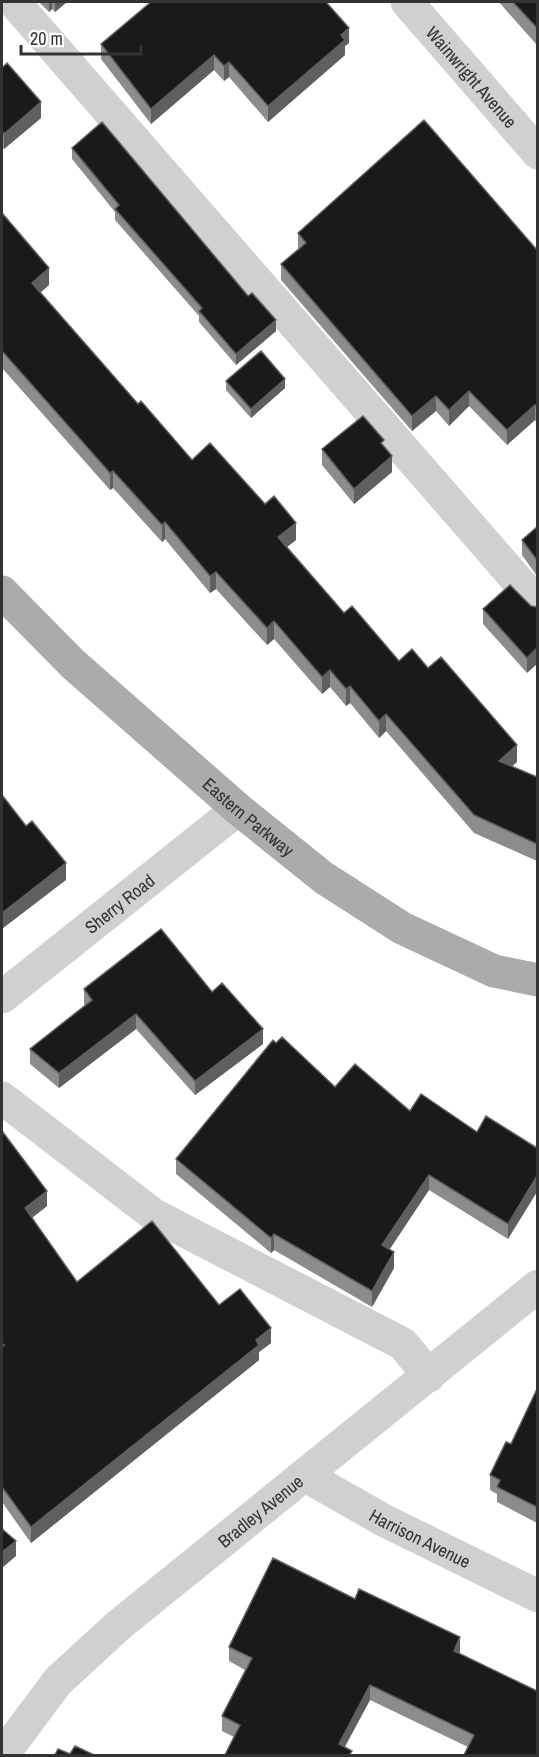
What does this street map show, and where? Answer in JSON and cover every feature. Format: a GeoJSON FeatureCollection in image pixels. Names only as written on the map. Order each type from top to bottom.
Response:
{"type":"FeatureCollection","features":[{"type":"Feature","properties":{"kind":"main road","name":"Eastern Parkway"},"geometry":{"type":"LineString","coordinates":[[2,592],[73,664],[238,809],[324,878],[402,928],[494,971],[537,980]]}},
{"type":"Feature","properties":{"kind":"street"},"geometry":{"type":"LineString","coordinates":[[14,2],[537,604]]}},
{"type":"Feature","properties":{"kind":"street","name":"Wainwright Avenue"},"geometry":{"type":"LineString","coordinates":[[407,2],[537,153]]}},
{"type":"Feature","properties":{"kind":"street","name":"Sherry Road"},"geometry":{"type":"LineString","coordinates":[[2,997],[238,809]]}},
{"type":"Feature","properties":{"kind":"street"},"geometry":{"type":"LineString","coordinates":[[2,1098],[154,1215],[403,1344],[429,1376]]}},
{"type":"Feature","properties":{"kind":"street","name":"Bradley Avenue"},"geometry":{"type":"LineString","coordinates":[[2,1755],[58,1681],[119,1625],[306,1476],[537,1286]]}},
{"type":"Feature","properties":{"kind":"street","name":"Harrison Avenue"},"geometry":{"type":"LineString","coordinates":[[306,1476],[385,1521],[537,1596]]}},
{"type":"Feature","properties":{"kind":"building"},"geometry":{"type":"Polygon","coordinates":[[[151,2],[326,2],[349,28],[341,35],[345,40],[268,106],[229,62],[224,66],[214,55],[151,109],[101,44],[151,2]]]}},
{"type":"Feature","properties":{"kind":"building"},"geometry":{"type":"Polygon","coordinates":[[[513,2],[537,2],[537,28],[513,2]]]}},
{"type":"Feature","properties":{"kind":"building"},"geometry":{"type":"Polygon","coordinates":[[[7,63],[41,102],[4,134],[2,131],[2,68],[7,63]]]}},
{"type":"Feature","properties":{"kind":"building"},"geometry":{"type":"Polygon","coordinates":[[[424,120],[537,250],[537,407],[535,405],[507,430],[469,391],[449,410],[436,396],[412,416],[281,264],[306,243],[298,233],[424,120]]]}},
{"type":"Feature","properties":{"kind":"building"},"geometry":{"type":"Polygon","coordinates":[[[102,122],[248,296],[252,293],[276,320],[236,354],[199,311],[202,308],[115,209],[119,205],[72,148],[102,122]]]}},
{"type":"Feature","properties":{"kind":"building"},"geometry":{"type":"Polygon","coordinates":[[[2,213],[49,268],[32,283],[138,404],[141,401],[192,460],[210,443],[265,504],[274,496],[296,523],[278,537],[344,613],[352,606],[399,661],[412,649],[428,668],[441,657],[517,745],[499,761],[537,777],[537,844],[474,815],[386,714],[379,721],[350,686],[346,689],[330,670],[322,677],[274,621],[267,628],[216,572],[210,576],[165,522],[162,525],[113,471],[110,473],[2,351],[2,213]]]}},
{"type":"Feature","properties":{"kind":"building"},"geometry":{"type":"Polygon","coordinates":[[[261,351],[285,379],[251,409],[226,381],[261,351]]]}},
{"type":"Feature","properties":{"kind":"building"},"geometry":{"type":"Polygon","coordinates":[[[363,416],[384,440],[381,443],[392,456],[354,489],[322,449],[363,416]]]}},
{"type":"Feature","properties":{"kind":"building"},"geometry":{"type":"Polygon","coordinates":[[[537,527],[537,560],[522,540],[537,527]]]}},
{"type":"Feature","properties":{"kind":"building"},"geometry":{"type":"Polygon","coordinates":[[[510,585],[531,606],[537,607],[537,648],[527,658],[483,609],[510,585]]]}},
{"type":"Feature","properties":{"kind":"building"},"geometry":{"type":"Polygon","coordinates":[[[2,795],[26,826],[32,821],[66,863],[2,913],[2,795]]]}},
{"type":"Feature","properties":{"kind":"building"},"geometry":{"type":"Polygon","coordinates":[[[161,929],[212,992],[222,983],[263,1029],[195,1081],[136,1014],[59,1073],[30,1049],[92,1000],[84,989],[161,929]]]}},
{"type":"Feature","properties":{"kind":"building"},"geometry":{"type":"Polygon","coordinates":[[[282,1037],[335,1087],[355,1064],[410,1111],[421,1094],[477,1132],[486,1116],[537,1148],[537,1176],[508,1224],[429,1175],[382,1245],[394,1252],[372,1291],[274,1234],[271,1238],[176,1159],[273,1040],[276,1043],[282,1037]]]}},
{"type":"Feature","properties":{"kind":"building"},"geometry":{"type":"Polygon","coordinates":[[[2,1131],[47,1191],[25,1208],[77,1282],[152,1221],[219,1305],[240,1289],[271,1328],[256,1340],[259,1345],[31,1527],[2,1487],[2,1347],[4,1345],[2,1343],[2,1131]]]}},
{"type":"Feature","properties":{"kind":"building"},"geometry":{"type":"Polygon","coordinates":[[[537,1389],[537,1507],[497,1487],[500,1480],[490,1475],[506,1442],[511,1444],[537,1389]]]}},
{"type":"Feature","properties":{"kind":"building"},"geometry":{"type":"Polygon","coordinates":[[[2,1529],[16,1541],[2,1552],[2,1529]]]}},
{"type":"Feature","properties":{"kind":"building"},"geometry":{"type":"Polygon","coordinates":[[[273,1558],[355,1599],[359,1589],[460,1637],[454,1651],[537,1691],[537,1755],[464,1755],[474,1735],[370,1685],[339,1744],[352,1751],[349,1755],[225,1755],[240,1725],[222,1716],[252,1658],[229,1647],[273,1558]]]}},
{"type":"Feature","properties":{"kind":"building"},"geometry":{"type":"Polygon","coordinates":[[[75,1746],[94,1755],[55,1755],[58,1749],[70,1754],[75,1746]]]}}]}
